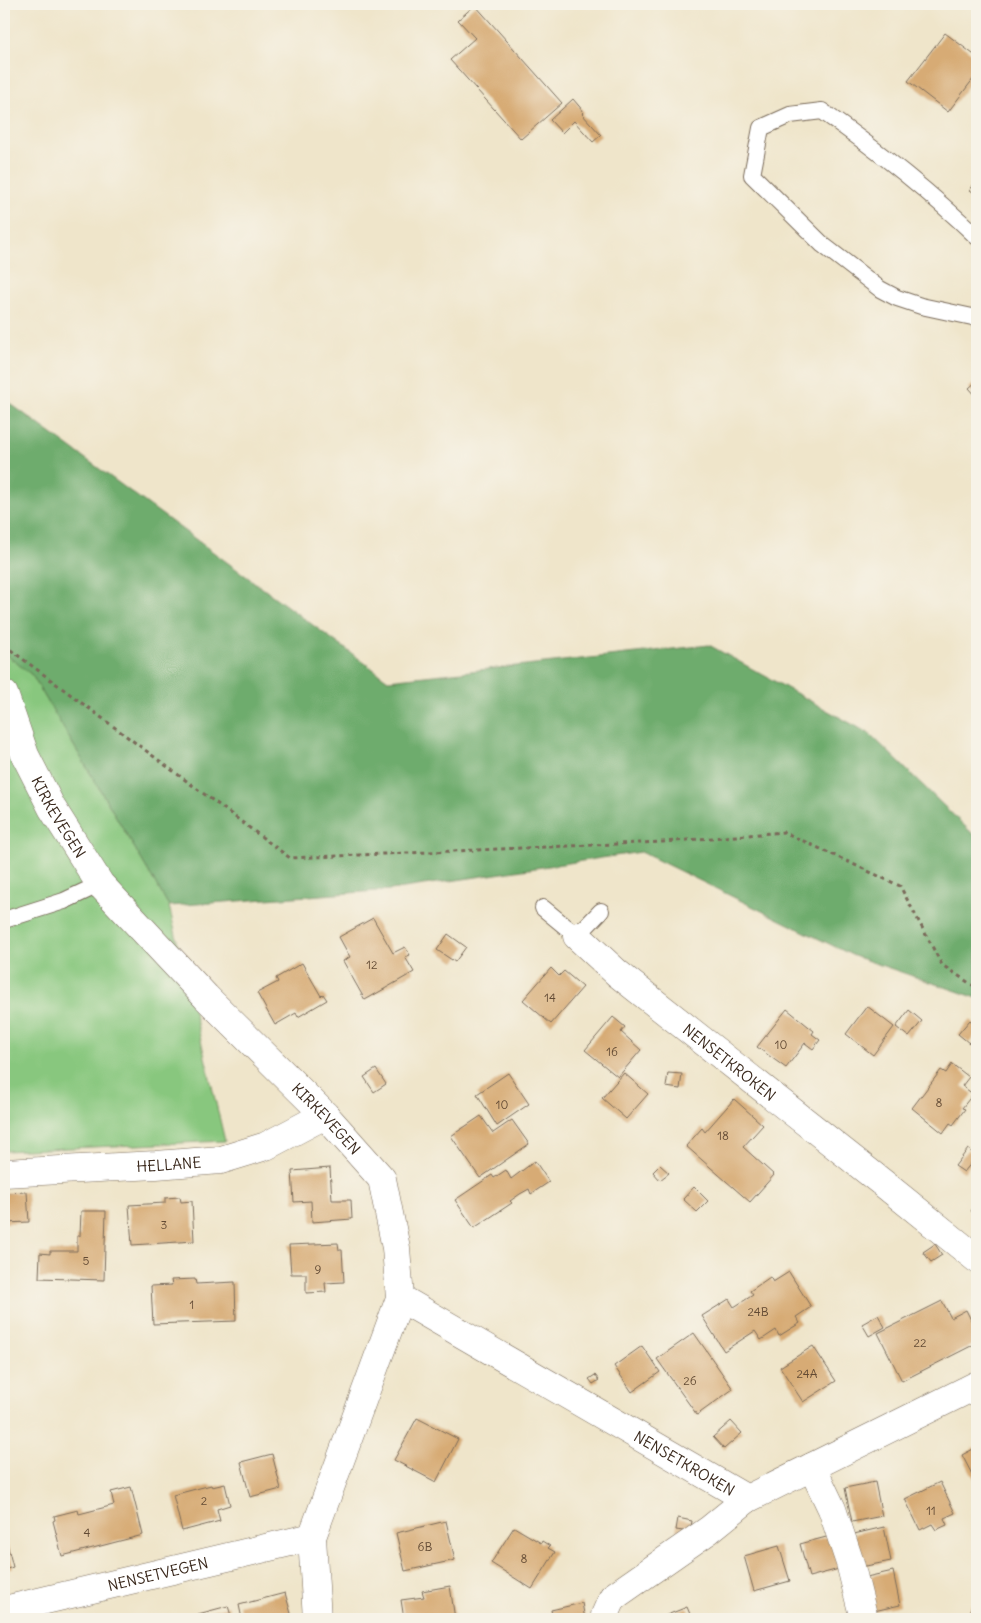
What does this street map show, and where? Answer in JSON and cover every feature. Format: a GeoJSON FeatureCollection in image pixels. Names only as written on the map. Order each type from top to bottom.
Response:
{"type":"FeatureCollection","features":[{"type":"Feature","properties":{"kind":"street","name":"KIRKEVEGEN"},"geometry":{"type":"LineString","coordinates":[[4,694],[25,755],[52,808],[100,884],[206,997],[325,1115],[382,1179],[396,1248],[400,1298],[312,1537],[317,1619]]}},
{"type":"Feature","properties":{"kind":"street","name":"NENSETKROKEN"},"geometry":{"type":"LineString","coordinates":[[577,936],[617,973],[977,1259]]}},
{"type":"Feature","properties":{"kind":"street","name":"HELLANE"},"geometry":{"type":"LineString","coordinates":[[4,1173],[221,1160],[266,1146],[325,1115]]}},
{"type":"Feature","properties":{"kind":"street","name":"NENSETKROKEN"},"geometry":{"type":"LineString","coordinates":[[400,1298],[747,1499],[977,1385]]}},
{"type":"Feature","properties":{"kind":"street"},"geometry":{"type":"LineString","coordinates":[[812,1467],[832,1509],[850,1563],[864,1619]]}},
{"type":"Feature","properties":{"kind":"street"},"geometry":{"type":"LineString","coordinates":[[605,1619],[613,1597],[710,1530],[747,1499]]}},
{"type":"Feature","properties":{"kind":"street","name":"NENSETVEGEN"},"geometry":{"type":"LineString","coordinates":[[4,1610],[312,1537]]}},
{"type":"Feature","properties":{"kind":"lane"},"geometry":{"type":"LineString","coordinates":[[977,237],[950,211],[869,145],[822,111],[790,115],[761,128],[752,175],[823,245],[880,289],[897,298],[921,306],[977,318]]}},
{"type":"Feature","properties":{"kind":"lane"},"geometry":{"type":"LineString","coordinates":[[4,920],[64,901],[100,884]]}},
{"type":"Feature","properties":{"kind":"lane"},"geometry":{"type":"LineString","coordinates":[[542,908],[577,936],[601,912]]}},
{"type":"Feature","properties":{"kind":"path"},"geometry":{"type":"LineString","coordinates":[[4,644],[290,858],[663,842],[784,832],[900,886],[942,965],[977,988]]}},
{"type":"Feature","properties":{"kind":"green space"},"geometry":{"type":"Polygon","coordinates":[[[4,399],[388,680],[709,645],[870,734],[977,838],[977,998],[854,956],[641,852],[391,890],[169,906],[32,675],[4,653],[4,399]]]}},
{"type":"Feature","properties":{"kind":"green space"},"geometry":{"type":"Polygon","coordinates":[[[4,653],[32,675],[169,906],[225,1141],[4,1151],[4,653]]]}},
{"type":"Feature","properties":{"kind":"building"},"geometry":{"type":"Polygon","coordinates":[[[475,5],[562,103],[521,139],[450,60],[475,38],[458,20],[475,5]]]}},
{"type":"Feature","properties":{"kind":"building"},"geometry":{"type":"Polygon","coordinates":[[[945,33],[977,57],[977,74],[948,112],[908,81],[945,33]]]}},
{"type":"Feature","properties":{"kind":"building"},"geometry":{"type":"Polygon","coordinates":[[[573,99],[584,112],[582,114],[601,135],[593,142],[574,121],[562,133],[550,120],[573,99]]]}},
{"type":"Feature","properties":{"kind":"building"},"geometry":{"type":"Polygon","coordinates":[[[977,179],[977,195],[970,190],[977,179]]]}},
{"type":"Feature","properties":{"kind":"building"},"geometry":{"type":"Polygon","coordinates":[[[977,381],[977,397],[969,388],[977,381]]]}},
{"type":"Feature","properties":{"kind":"building"},"geometry":{"type":"Polygon","coordinates":[[[373,918],[393,953],[405,947],[410,955],[405,957],[414,972],[365,1000],[343,961],[350,957],[339,937],[373,918]]]}},
{"type":"Feature","properties":{"kind":"building"},"geometry":{"type":"Polygon","coordinates":[[[448,934],[466,947],[455,962],[437,950],[448,934]]]}},
{"type":"Feature","properties":{"kind":"building"},"geometry":{"type":"Polygon","coordinates":[[[302,963],[321,996],[323,994],[327,1000],[298,1017],[296,1013],[275,1025],[257,993],[278,982],[276,978],[302,963]]]}},
{"type":"Feature","properties":{"kind":"building"},"geometry":{"type":"Polygon","coordinates":[[[551,968],[559,976],[564,971],[583,987],[551,1024],[523,1000],[551,968]]]}},
{"type":"Feature","properties":{"kind":"building"},"geometry":{"type":"Polygon","coordinates":[[[867,1006],[894,1027],[873,1055],[846,1034],[867,1006]]]}},
{"type":"Feature","properties":{"kind":"building"},"geometry":{"type":"Polygon","coordinates":[[[787,1009],[814,1031],[812,1034],[820,1040],[813,1049],[805,1043],[786,1068],[757,1047],[787,1009]]]}},
{"type":"Feature","properties":{"kind":"building"},"geometry":{"type":"Polygon","coordinates":[[[909,1010],[922,1021],[909,1037],[896,1027],[909,1010]]]}},
{"type":"Feature","properties":{"kind":"building"},"geometry":{"type":"Polygon","coordinates":[[[613,1017],[625,1027],[621,1032],[641,1050],[618,1077],[585,1050],[613,1017]]]}},
{"type":"Feature","properties":{"kind":"building"},"geometry":{"type":"Polygon","coordinates":[[[970,1020],[977,1026],[977,1033],[969,1043],[958,1034],[970,1020]]]}},
{"type":"Feature","properties":{"kind":"building"},"geometry":{"type":"Polygon","coordinates":[[[952,1064],[969,1077],[962,1086],[973,1094],[962,1108],[965,1109],[953,1125],[950,1123],[943,1133],[912,1108],[941,1070],[946,1073],[952,1064]]]}},
{"type":"Feature","properties":{"kind":"building"},"geometry":{"type":"Polygon","coordinates":[[[376,1069],[386,1084],[374,1092],[364,1077],[376,1069]]]}},
{"type":"Feature","properties":{"kind":"building"},"geometry":{"type":"Polygon","coordinates":[[[508,1073],[529,1104],[497,1126],[477,1094],[508,1073]]]}},
{"type":"Feature","properties":{"kind":"building"},"geometry":{"type":"Polygon","coordinates":[[[624,1073],[648,1094],[626,1119],[602,1098],[624,1073]]]}},
{"type":"Feature","properties":{"kind":"building"},"geometry":{"type":"Polygon","coordinates":[[[668,1073],[682,1074],[680,1089],[666,1087],[668,1073]]]}},
{"type":"Feature","properties":{"kind":"building"},"geometry":{"type":"Polygon","coordinates":[[[734,1099],[763,1125],[743,1147],[774,1175],[750,1202],[686,1146],[702,1128],[705,1132],[734,1099]]]}},
{"type":"Feature","properties":{"kind":"building"},"geometry":{"type":"Polygon","coordinates":[[[481,1116],[493,1133],[512,1120],[529,1144],[480,1178],[451,1136],[481,1116]]]}},
{"type":"Feature","properties":{"kind":"building"},"geometry":{"type":"Polygon","coordinates":[[[968,1149],[977,1156],[964,1172],[955,1166],[968,1149]]]}},
{"type":"Feature","properties":{"kind":"building"},"geometry":{"type":"Polygon","coordinates":[[[535,1161],[549,1182],[531,1194],[529,1189],[520,1194],[510,1201],[512,1203],[474,1228],[455,1200],[492,1175],[494,1178],[506,1170],[511,1179],[535,1161]]]}},
{"type":"Feature","properties":{"kind":"building"},"geometry":{"type":"Polygon","coordinates":[[[660,1165],[669,1173],[660,1180],[653,1172],[660,1165]]]}},
{"type":"Feature","properties":{"kind":"building"},"geometry":{"type":"Polygon","coordinates":[[[330,1168],[332,1200],[351,1200],[352,1219],[312,1222],[311,1201],[294,1202],[292,1171],[330,1168]]]}},
{"type":"Feature","properties":{"kind":"building"},"geometry":{"type":"Polygon","coordinates":[[[694,1187],[708,1201],[697,1212],[683,1199],[694,1187]]]}},
{"type":"Feature","properties":{"kind":"building"},"geometry":{"type":"Polygon","coordinates":[[[27,1192],[29,1222],[4,1223],[4,1193],[27,1192]]]}},
{"type":"Feature","properties":{"kind":"building"},"geometry":{"type":"Polygon","coordinates":[[[180,1197],[181,1202],[192,1201],[194,1241],[132,1245],[129,1205],[165,1203],[165,1198],[180,1197]]]}},
{"type":"Feature","properties":{"kind":"building"},"geometry":{"type":"Polygon","coordinates":[[[977,1203],[977,1216],[971,1211],[977,1203]]]}},
{"type":"Feature","properties":{"kind":"building"},"geometry":{"type":"Polygon","coordinates":[[[81,1211],[106,1211],[104,1280],[39,1278],[40,1253],[50,1254],[50,1251],[77,1251],[81,1211]]]}},
{"type":"Feature","properties":{"kind":"building"},"geometry":{"type":"Polygon","coordinates":[[[338,1243],[339,1250],[342,1250],[344,1282],[325,1283],[326,1292],[306,1293],[306,1274],[291,1274],[289,1245],[338,1243]]]}},
{"type":"Feature","properties":{"kind":"building"},"geometry":{"type":"Polygon","coordinates":[[[935,1244],[942,1255],[931,1262],[923,1252],[935,1244]]]}},
{"type":"Feature","properties":{"kind":"building"},"geometry":{"type":"Polygon","coordinates":[[[789,1272],[811,1307],[796,1317],[800,1323],[779,1336],[776,1330],[761,1340],[755,1331],[724,1351],[702,1316],[729,1299],[734,1307],[753,1295],[750,1291],[770,1277],[773,1282],[789,1272]]]}},
{"type":"Feature","properties":{"kind":"building"},"geometry":{"type":"Polygon","coordinates":[[[195,1279],[196,1284],[235,1282],[236,1321],[153,1324],[151,1286],[172,1285],[171,1280],[195,1279]]]}},
{"type":"Feature","properties":{"kind":"building"},"geometry":{"type":"Polygon","coordinates":[[[942,1301],[951,1318],[966,1310],[977,1332],[977,1343],[902,1381],[878,1333],[942,1301]]]}},
{"type":"Feature","properties":{"kind":"building"},"geometry":{"type":"Polygon","coordinates":[[[878,1315],[885,1327],[869,1336],[862,1324],[878,1315]]]}},
{"type":"Feature","properties":{"kind":"building"},"geometry":{"type":"Polygon","coordinates":[[[694,1333],[733,1389],[697,1415],[657,1359],[694,1333]]]}},
{"type":"Feature","properties":{"kind":"building"},"geometry":{"type":"Polygon","coordinates":[[[642,1346],[660,1372],[632,1392],[614,1366],[642,1346]]]}},
{"type":"Feature","properties":{"kind":"building"},"geometry":{"type":"Polygon","coordinates":[[[813,1346],[836,1381],[803,1402],[780,1367],[813,1346]]]}},
{"type":"Feature","properties":{"kind":"building"},"geometry":{"type":"Polygon","coordinates":[[[595,1375],[599,1380],[593,1384],[589,1379],[595,1375]]]}},
{"type":"Feature","properties":{"kind":"building"},"geometry":{"type":"Polygon","coordinates":[[[417,1418],[458,1439],[436,1482],[394,1460],[417,1418]]]}},
{"type":"Feature","properties":{"kind":"building"},"geometry":{"type":"Polygon","coordinates":[[[731,1421],[742,1433],[724,1449],[713,1437],[731,1421]]]}},
{"type":"Feature","properties":{"kind":"building"},"geometry":{"type":"Polygon","coordinates":[[[977,1447],[977,1484],[962,1455],[977,1447]]]}},
{"type":"Feature","properties":{"kind":"building"},"geometry":{"type":"Polygon","coordinates":[[[272,1454],[281,1489],[250,1497],[241,1462],[272,1454]]]}},
{"type":"Feature","properties":{"kind":"building"},"geometry":{"type":"Polygon","coordinates":[[[875,1482],[882,1516],[852,1522],[845,1488],[875,1482]]]}},
{"type":"Feature","properties":{"kind":"building"},"geometry":{"type":"Polygon","coordinates":[[[940,1482],[955,1513],[944,1518],[947,1525],[936,1530],[932,1524],[920,1530],[905,1499],[940,1482]]]}},
{"type":"Feature","properties":{"kind":"building"},"geometry":{"type":"Polygon","coordinates":[[[225,1484],[230,1505],[217,1509],[220,1521],[182,1531],[173,1495],[211,1485],[212,1487],[225,1484]]]}},
{"type":"Feature","properties":{"kind":"building"},"geometry":{"type":"Polygon","coordinates":[[[131,1487],[143,1535],[62,1556],[53,1521],[55,1520],[54,1516],[78,1510],[79,1514],[114,1505],[111,1492],[131,1487]]]}},
{"type":"Feature","properties":{"kind":"building"},"geometry":{"type":"Polygon","coordinates":[[[678,1518],[692,1521],[690,1532],[676,1530],[678,1518]]]}},
{"type":"Feature","properties":{"kind":"building"},"geometry":{"type":"Polygon","coordinates":[[[446,1521],[455,1560],[405,1571],[396,1533],[446,1521]]]}},
{"type":"Feature","properties":{"kind":"building"},"geometry":{"type":"Polygon","coordinates":[[[514,1527],[541,1543],[542,1541],[555,1552],[532,1589],[491,1563],[514,1527]]]}},
{"type":"Feature","properties":{"kind":"building"},"geometry":{"type":"Polygon","coordinates":[[[884,1527],[891,1561],[861,1567],[854,1534],[884,1527]]]}},
{"type":"Feature","properties":{"kind":"building"},"geometry":{"type":"Polygon","coordinates":[[[4,1532],[13,1567],[4,1570],[4,1532]]]}},
{"type":"Feature","properties":{"kind":"building"},"geometry":{"type":"Polygon","coordinates":[[[830,1536],[839,1569],[809,1577],[800,1544],[830,1536]]]}},
{"type":"Feature","properties":{"kind":"building"},"geometry":{"type":"Polygon","coordinates":[[[779,1546],[790,1581],[754,1591],[744,1556],[779,1546]]]}},
{"type":"Feature","properties":{"kind":"building"},"geometry":{"type":"Polygon","coordinates":[[[893,1571],[900,1605],[870,1612],[862,1578],[893,1571]]]}},
{"type":"Feature","properties":{"kind":"building"},"geometry":{"type":"Polygon","coordinates":[[[450,1586],[455,1619],[404,1619],[401,1600],[424,1597],[422,1591],[450,1586]]]}},
{"type":"Feature","properties":{"kind":"building"},"geometry":{"type":"Polygon","coordinates":[[[285,1593],[292,1617],[285,1619],[242,1619],[239,1605],[285,1593]]]}},
{"type":"Feature","properties":{"kind":"building"},"geometry":{"type":"Polygon","coordinates":[[[977,1596],[977,1619],[968,1619],[966,1618],[977,1596]]]}},
{"type":"Feature","properties":{"kind":"building"},"geometry":{"type":"Polygon","coordinates":[[[582,1603],[585,1619],[553,1619],[551,1610],[582,1603]]]}},
{"type":"Feature","properties":{"kind":"building"},"geometry":{"type":"Polygon","coordinates":[[[228,1606],[232,1619],[200,1619],[198,1614],[228,1606]]]}},
{"type":"Feature","properties":{"kind":"building"},"geometry":{"type":"Polygon","coordinates":[[[687,1607],[692,1619],[657,1619],[687,1607]]]}}]}
